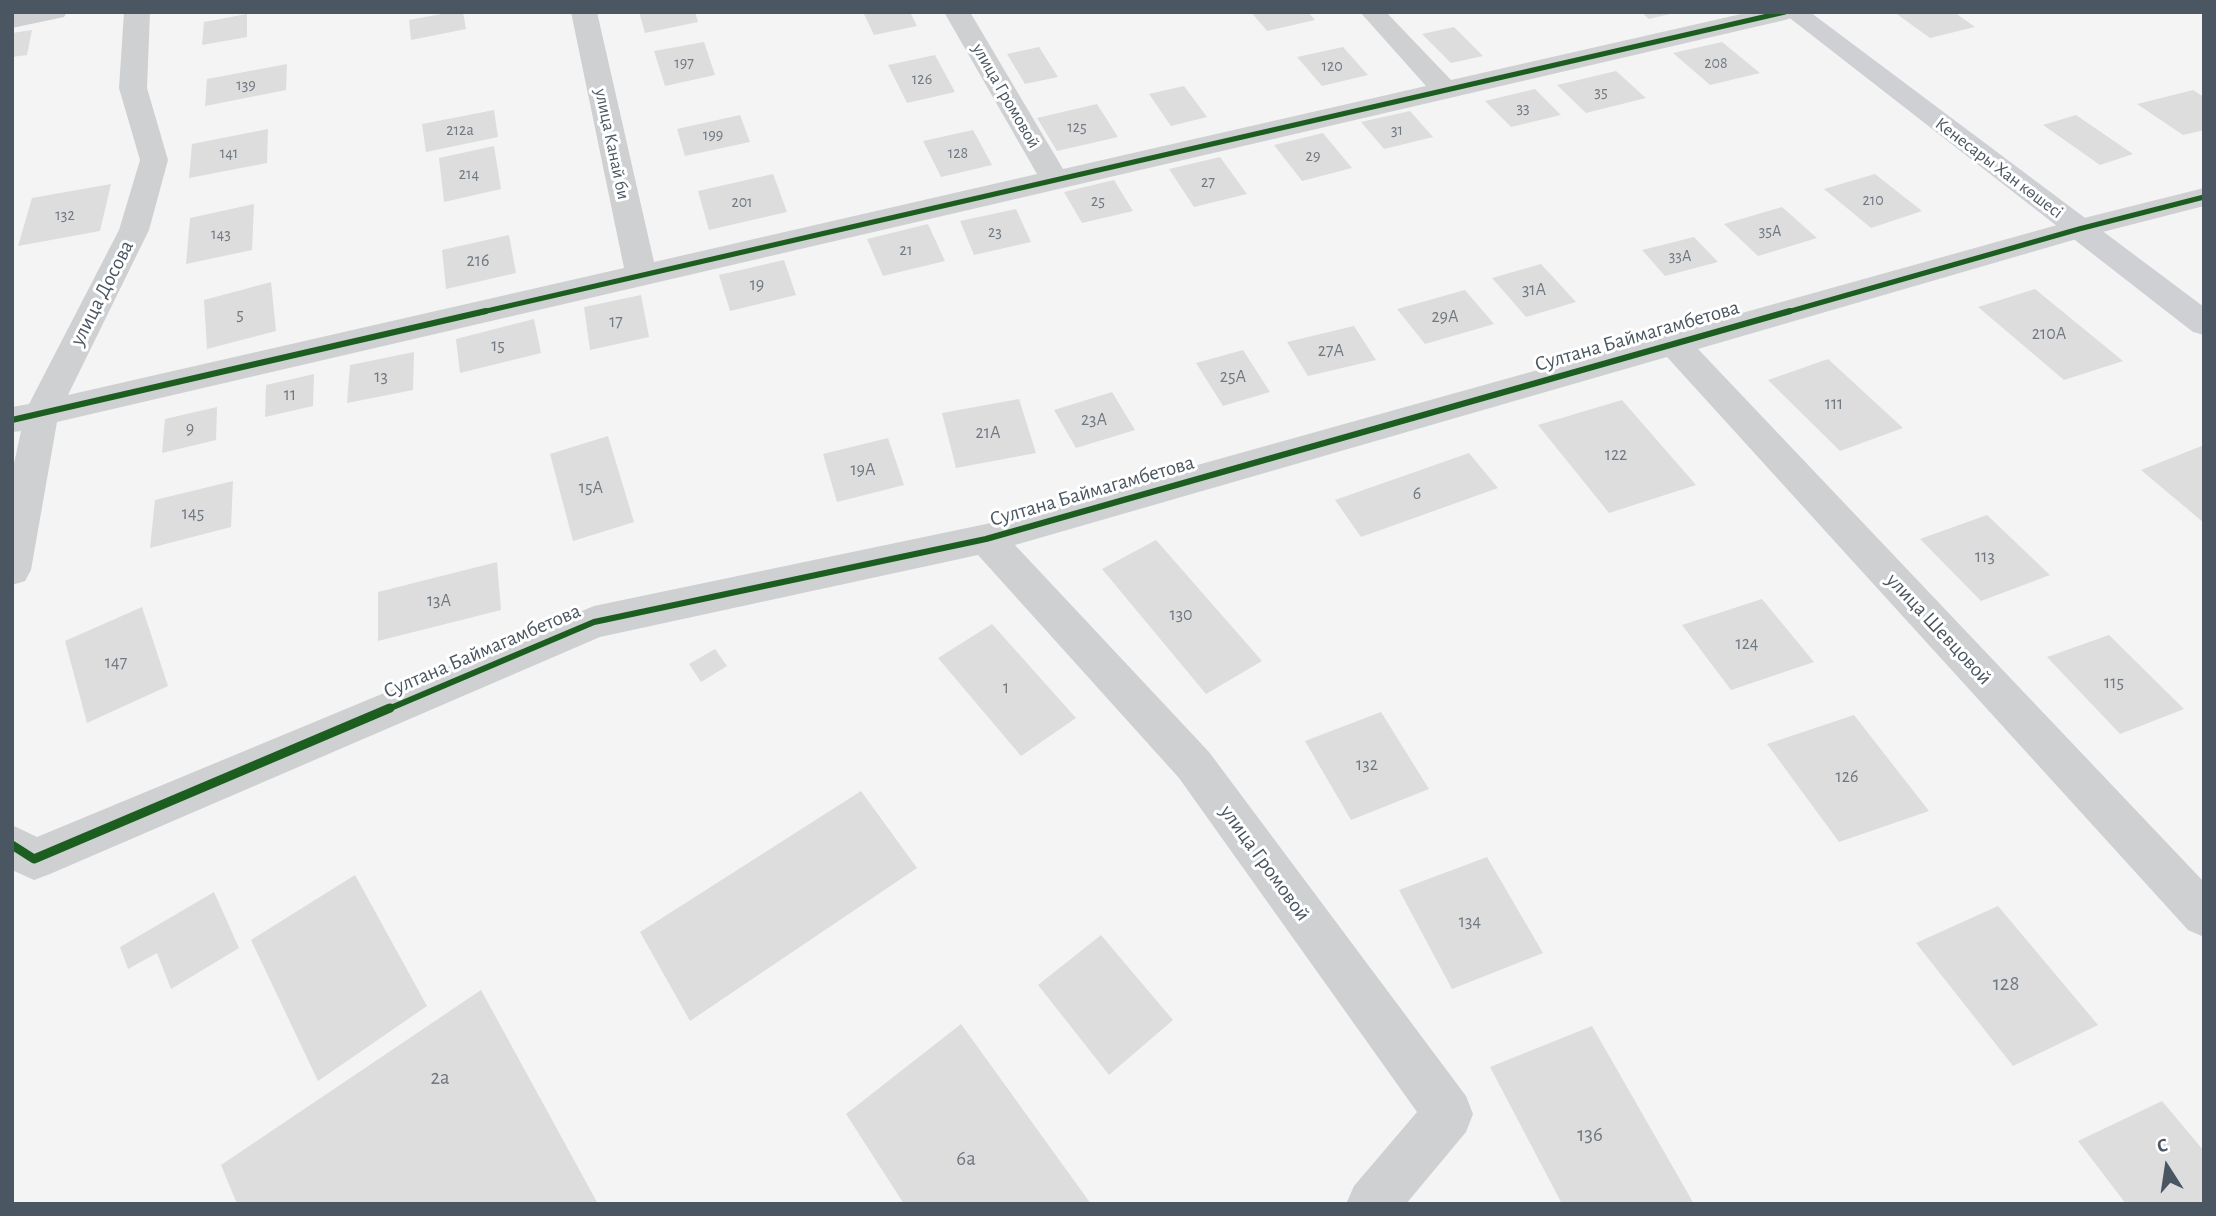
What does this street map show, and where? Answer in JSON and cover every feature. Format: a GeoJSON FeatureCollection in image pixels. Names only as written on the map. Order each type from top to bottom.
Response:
{"type":"FeatureCollection","features":[{"type":"Feature","properties":{"kind":"main road","name":"Кенесары Хан көшесі"},"geometry":{"type":"LineString","coordinates":[[1794,12],[2204,324]]}},
{"type":"Feature","properties":{"kind":"street"},"geometry":{"type":"LineString","coordinates":[[12,20],[55,12]]}},
{"type":"Feature","properties":{"kind":"street","name":"улица Досова"},"geometry":{"type":"LineString","coordinates":[[12,570],[27,417],[134,230],[155,160],[133,88],[137,12]]}},
{"type":"Feature","properties":{"kind":"street","name":"улица Канай би"},"geometry":{"type":"LineString","coordinates":[[584,12],[641,275]]}},
{"type":"Feature","properties":{"kind":"street","name":"улица Громовой"},"geometry":{"type":"LineString","coordinates":[[957,12],[1055,180]]}},
{"type":"Feature","properties":{"kind":"street"},"geometry":{"type":"LineString","coordinates":[[1372,12],[1446,90]]}},
{"type":"Feature","properties":{"kind":"street"},"geometry":{"type":"LineString","coordinates":[[27,417],[1785,12]]}},
{"type":"Feature","properties":{"kind":"street","name":"Султана Баймагамбетова"},"geometry":{"type":"LineString","coordinates":[[12,845],[34,859],[594,622],[986,539],[2079,229],[2204,197]]}},
{"type":"Feature","properties":{"kind":"street","name":"улица Шевцовой"},"geometry":{"type":"LineString","coordinates":[[1674,344],[2204,915]]}},
{"type":"Feature","properties":{"kind":"street","name":"улица Громовой"},"geometry":{"type":"LineString","coordinates":[[986,539],[1194,765],[1448,1114],[1372,1204]]}},
{"type":"Feature","properties":{"kind":"building"},"geometry":{"type":"Polygon","coordinates":[[[463,12],[466,29],[411,40],[409,20],[463,12]]]}},
{"type":"Feature","properties":{"kind":"building"},"geometry":{"type":"Polygon","coordinates":[[[639,12],[695,12],[698,22],[645,33],[639,12]]]}},
{"type":"Feature","properties":{"kind":"building"},"geometry":{"type":"Polygon","coordinates":[[[863,12],[910,12],[917,26],[874,35],[863,12]]]}},
{"type":"Feature","properties":{"kind":"building"},"geometry":{"type":"Polygon","coordinates":[[[1251,12],[1308,12],[1315,20],[1267,31],[1251,12]]]}},
{"type":"Feature","properties":{"kind":"building"},"geometry":{"type":"Polygon","coordinates":[[[1641,12],[1674,12],[1674,13],[1649,19],[1641,12]]]}},
{"type":"Feature","properties":{"kind":"building"},"geometry":{"type":"Polygon","coordinates":[[[1894,12],[1954,12],[1975,27],[1930,38],[1894,12]]]}},
{"type":"Feature","properties":{"kind":"building"},"geometry":{"type":"Polygon","coordinates":[[[247,14],[247,37],[202,45],[204,22],[247,14]]]}},
{"type":"Feature","properties":{"kind":"building"},"geometry":{"type":"Polygon","coordinates":[[[1454,27],[1483,56],[1451,63],[1422,34],[1454,27]]]}},
{"type":"Feature","properties":{"kind":"building"},"geometry":{"type":"Polygon","coordinates":[[[32,30],[27,55],[12,57],[12,33],[32,30]]]}},
{"type":"Feature","properties":{"kind":"building"},"geometry":{"type":"Polygon","coordinates":[[[704,42],[715,75],[665,86],[654,51],[704,42]]]}},
{"type":"Feature","properties":{"kind":"building"},"geometry":{"type":"Polygon","coordinates":[[[1722,42],[1760,73],[1710,85],[1673,53],[1722,42]]]}},
{"type":"Feature","properties":{"kind":"building"},"geometry":{"type":"Polygon","coordinates":[[[1039,47],[1058,77],[1025,84],[1007,54],[1039,47]]]}},
{"type":"Feature","properties":{"kind":"building"},"geometry":{"type":"Polygon","coordinates":[[[1343,47],[1368,75],[1322,86],[1297,57],[1343,47]]]}},
{"type":"Feature","properties":{"kind":"building"},"geometry":{"type":"Polygon","coordinates":[[[935,55],[955,92],[907,103],[888,65],[935,55]]]}},
{"type":"Feature","properties":{"kind":"building"},"geometry":{"type":"Polygon","coordinates":[[[287,64],[286,90],[205,106],[207,79],[287,64]]]}},
{"type":"Feature","properties":{"kind":"building"},"geometry":{"type":"Polygon","coordinates":[[[1616,71],[1646,98],[1586,113],[1557,85],[1616,71]]]}},
{"type":"Feature","properties":{"kind":"building"},"geometry":{"type":"Polygon","coordinates":[[[1184,86],[1207,117],[1171,126],[1149,94],[1184,86]]]}},
{"type":"Feature","properties":{"kind":"building"},"geometry":{"type":"Polygon","coordinates":[[[1535,89],[1561,115],[1511,127],[1485,101],[1535,89]]]}},
{"type":"Feature","properties":{"kind":"building"},"geometry":{"type":"Polygon","coordinates":[[[2193,90],[2204,97],[2204,130],[2183,135],[2137,104],[2193,90]]]}},
{"type":"Feature","properties":{"kind":"building"},"geometry":{"type":"Polygon","coordinates":[[[1097,104],[1118,137],[1057,151],[1037,118],[1097,104]]]}},
{"type":"Feature","properties":{"kind":"building"},"geometry":{"type":"Polygon","coordinates":[[[494,110],[498,137],[426,152],[422,124],[494,110]]]}},
{"type":"Feature","properties":{"kind":"building"},"geometry":{"type":"Polygon","coordinates":[[[1410,111],[1433,137],[1384,149],[1361,122],[1410,111]]]}},
{"type":"Feature","properties":{"kind":"building"},"geometry":{"type":"Polygon","coordinates":[[[740,115],[750,142],[685,156],[677,129],[740,115]]]}},
{"type":"Feature","properties":{"kind":"building"},"geometry":{"type":"Polygon","coordinates":[[[2076,115],[2133,154],[2100,165],[2043,125],[2076,115]]]}},
{"type":"Feature","properties":{"kind":"building"},"geometry":{"type":"Polygon","coordinates":[[[268,129],[267,163],[189,178],[192,144],[268,129]]]}},
{"type":"Feature","properties":{"kind":"building"},"geometry":{"type":"Polygon","coordinates":[[[973,130],[992,165],[941,177],[923,141],[973,130]]]}},
{"type":"Feature","properties":{"kind":"building"},"geometry":{"type":"Polygon","coordinates":[[[1323,133],[1352,168],[1302,181],[1274,145],[1323,133]]]}},
{"type":"Feature","properties":{"kind":"building"},"geometry":{"type":"Polygon","coordinates":[[[494,146],[501,189],[444,202],[439,158],[494,146]]]}},
{"type":"Feature","properties":{"kind":"building"},"geometry":{"type":"Polygon","coordinates":[[[1220,157],[1247,194],[1194,207],[1169,169],[1220,157]]]}},
{"type":"Feature","properties":{"kind":"building"},"geometry":{"type":"Polygon","coordinates":[[[773,174],[787,212],[709,230],[698,191],[773,174]]]}},
{"type":"Feature","properties":{"kind":"building"},"geometry":{"type":"Polygon","coordinates":[[[1875,174],[1922,211],[1871,228],[1824,189],[1875,174]]]}},
{"type":"Feature","properties":{"kind":"building"},"geometry":{"type":"Polygon","coordinates":[[[1114,180],[1133,211],[1082,223],[1064,192],[1114,180]]]}},
{"type":"Feature","properties":{"kind":"building"},"geometry":{"type":"Polygon","coordinates":[[[111,184],[100,231],[18,246],[32,198],[111,184]]]}},
{"type":"Feature","properties":{"kind":"building"},"geometry":{"type":"Polygon","coordinates":[[[254,204],[252,250],[186,264],[190,218],[254,204]]]}},
{"type":"Feature","properties":{"kind":"building"},"geometry":{"type":"Polygon","coordinates":[[[1782,207],[1817,238],[1758,256],[1724,224],[1782,207]]]}},
{"type":"Feature","properties":{"kind":"building"},"geometry":{"type":"Polygon","coordinates":[[[1016,209],[1031,242],[974,255],[960,221],[1016,209]]]}},
{"type":"Feature","properties":{"kind":"building"},"geometry":{"type":"Polygon","coordinates":[[[928,224],[945,261],[883,276],[867,239],[928,224]]]}},
{"type":"Feature","properties":{"kind":"building"},"geometry":{"type":"Polygon","coordinates":[[[509,235],[516,273],[446,289],[442,250],[509,235]]]}},
{"type":"Feature","properties":{"kind":"building"},"geometry":{"type":"Polygon","coordinates":[[[1694,237],[1718,262],[1665,276],[1642,250],[1694,237]]]}},
{"type":"Feature","properties":{"kind":"building"},"geometry":{"type":"Polygon","coordinates":[[[784,260],[796,295],[730,311],[719,275],[784,260]]]}},
{"type":"Feature","properties":{"kind":"building"},"geometry":{"type":"Polygon","coordinates":[[[1541,264],[1576,302],[1526,317],[1492,278],[1541,264]]]}},
{"type":"Feature","properties":{"kind":"building"},"geometry":{"type":"Polygon","coordinates":[[[271,282],[276,331],[207,349],[204,300],[271,282]]]}},
{"type":"Feature","properties":{"kind":"building"},"geometry":{"type":"Polygon","coordinates":[[[2035,289],[2123,361],[2064,380],[1978,307],[2035,289]]]}},
{"type":"Feature","properties":{"kind":"building"},"geometry":{"type":"Polygon","coordinates":[[[1465,290],[1494,324],[1425,344],[1397,309],[1465,290]]]}},
{"type":"Feature","properties":{"kind":"building"},"geometry":{"type":"Polygon","coordinates":[[[641,295],[649,337],[590,350],[584,307],[641,295]]]}},
{"type":"Feature","properties":{"kind":"building"},"geometry":{"type":"Polygon","coordinates":[[[534,319],[541,353],[460,373],[456,339],[534,319]]]}},
{"type":"Feature","properties":{"kind":"building"},"geometry":{"type":"Polygon","coordinates":[[[1354,326],[1376,360],[1308,376],[1287,342],[1354,326]]]}},
{"type":"Feature","properties":{"kind":"building"},"geometry":{"type":"Polygon","coordinates":[[[1243,350],[1270,392],[1223,406],[1196,363],[1243,350]]]}},
{"type":"Feature","properties":{"kind":"building"},"geometry":{"type":"Polygon","coordinates":[[[414,352],[413,390],[347,403],[350,365],[414,352]]]}},
{"type":"Feature","properties":{"kind":"building"},"geometry":{"type":"Polygon","coordinates":[[[1828,359],[1903,428],[1840,451],[1768,380],[1828,359]]]}},
{"type":"Feature","properties":{"kind":"building"},"geometry":{"type":"Polygon","coordinates":[[[314,374],[313,406],[265,417],[266,385],[314,374]]]}},
{"type":"Feature","properties":{"kind":"building"},"geometry":{"type":"Polygon","coordinates":[[[1112,392],[1135,430],[1076,448],[1054,410],[1112,392]]]}},
{"type":"Feature","properties":{"kind":"building"},"geometry":{"type":"Polygon","coordinates":[[[1019,399],[1036,453],[956,468],[942,413],[1019,399]]]}},
{"type":"Feature","properties":{"kind":"building"},"geometry":{"type":"Polygon","coordinates":[[[1622,400],[1696,485],[1609,513],[1538,425],[1622,400]]]}},
{"type":"Feature","properties":{"kind":"building"},"geometry":{"type":"Polygon","coordinates":[[[217,407],[216,440],[162,453],[165,419],[217,407]]]}},
{"type":"Feature","properties":{"kind":"building"},"geometry":{"type":"Polygon","coordinates":[[[608,436],[634,522],[573,541],[550,454],[608,436]]]}},
{"type":"Feature","properties":{"kind":"building"},"geometry":{"type":"Polygon","coordinates":[[[888,438],[904,485],[837,502],[823,454],[888,438]]]}},
{"type":"Feature","properties":{"kind":"building"},"geometry":{"type":"Polygon","coordinates":[[[2204,445],[2204,523],[2141,470],[2204,445]]]}},
{"type":"Feature","properties":{"kind":"building"},"geometry":{"type":"Polygon","coordinates":[[[1469,453],[1498,488],[1361,537],[1335,500],[1469,453]]]}},
{"type":"Feature","properties":{"kind":"building"},"geometry":{"type":"Polygon","coordinates":[[[233,481],[231,527],[150,548],[155,500],[233,481]]]}},
{"type":"Feature","properties":{"kind":"building"},"geometry":{"type":"Polygon","coordinates":[[[1987,515],[2050,575],[1981,601],[1920,539],[1987,515]]]}},
{"type":"Feature","properties":{"kind":"building"},"geometry":{"type":"Polygon","coordinates":[[[1156,540],[1262,661],[1206,694],[1102,569],[1156,540]]]}},
{"type":"Feature","properties":{"kind":"building"},"geometry":{"type":"Polygon","coordinates":[[[497,562],[501,610],[378,641],[378,592],[497,562]]]}},
{"type":"Feature","properties":{"kind":"building"},"geometry":{"type":"Polygon","coordinates":[[[1762,599],[1814,662],[1731,690],[1682,625],[1762,599]]]}},
{"type":"Feature","properties":{"kind":"building"},"geometry":{"type":"Polygon","coordinates":[[[142,607],[168,686],[87,723],[65,641],[142,607]]]}},
{"type":"Feature","properties":{"kind":"building"},"geometry":{"type":"Polygon","coordinates":[[[992,624],[1076,718],[1021,756],[938,658],[992,624]]]}},
{"type":"Feature","properties":{"kind":"building"},"geometry":{"type":"Polygon","coordinates":[[[2109,635],[2184,709],[2120,734],[2047,657],[2109,635]]]}},
{"type":"Feature","properties":{"kind":"building"},"geometry":{"type":"Polygon","coordinates":[[[715,649],[727,666],[701,682],[689,664],[715,649]]]}},
{"type":"Feature","properties":{"kind":"building"},"geometry":{"type":"Polygon","coordinates":[[[1381,712],[1429,789],[1351,820],[1305,741],[1381,712]]]}},
{"type":"Feature","properties":{"kind":"building"},"geometry":{"type":"Polygon","coordinates":[[[1854,715],[1929,811],[1839,842],[1767,744],[1854,715]]]}},
{"type":"Feature","properties":{"kind":"building"},"geometry":{"type":"Polygon","coordinates":[[[861,791],[917,868],[690,1021],[640,932],[861,791]]]}},
{"type":"Feature","properties":{"kind":"building"},"geometry":{"type":"Polygon","coordinates":[[[1487,857],[1543,953],[1452,989],[1399,890],[1487,857]]]}},
{"type":"Feature","properties":{"kind":"building"},"geometry":{"type":"Polygon","coordinates":[[[355,875],[427,1006],[318,1081],[251,940],[355,875]]]}},
{"type":"Feature","properties":{"kind":"building"},"geometry":{"type":"Polygon","coordinates":[[[214,892],[239,948],[171,989],[157,953],[128,969],[120,947],[214,892]]]}},
{"type":"Feature","properties":{"kind":"building"},"geometry":{"type":"Polygon","coordinates":[[[1998,906],[2098,1025],[2013,1066],[1916,943],[1998,906]]]}},
{"type":"Feature","properties":{"kind":"building"},"geometry":{"type":"Polygon","coordinates":[[[1101,935],[1173,1020],[1109,1075],[1038,985],[1101,935]]]}},
{"type":"Feature","properties":{"kind":"building"},"geometry":{"type":"Polygon","coordinates":[[[481,990],[598,1204],[237,1204],[221,1165],[481,990]]]}},
{"type":"Feature","properties":{"kind":"building"},"geometry":{"type":"Polygon","coordinates":[[[961,1024],[1091,1204],[904,1204],[846,1114],[961,1024]]]}},
{"type":"Feature","properties":{"kind":"building"},"geometry":{"type":"Polygon","coordinates":[[[1592,1026],[1694,1204],[1562,1204],[1490,1067],[1592,1026]]]}},
{"type":"Feature","properties":{"kind":"building"},"geometry":{"type":"Polygon","coordinates":[[[2162,1101],[2204,1151],[2204,1204],[2126,1204],[2078,1141],[2162,1101]]]}},
{"type":"Feature","properties":{"kind":"cycle path"},"geometry":{"type":"LineString","coordinates":[[12,420],[1785,12]]}},
{"type":"Feature","properties":{"kind":"cycle path"},"geometry":{"type":"LineString","coordinates":[[12,845],[34,859],[594,622],[986,539],[2079,229],[2204,197]]}}]}
